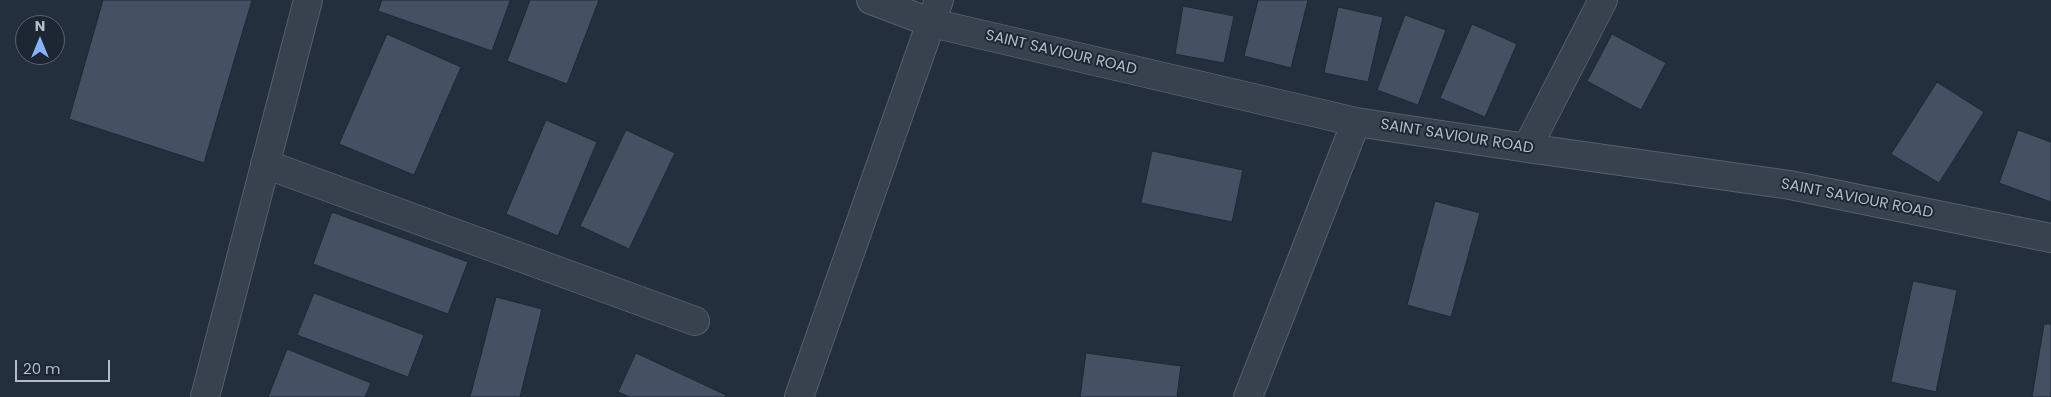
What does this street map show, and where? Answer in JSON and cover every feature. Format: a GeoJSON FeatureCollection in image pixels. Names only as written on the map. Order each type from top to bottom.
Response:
{"type":"FeatureCollection","features":[{"type":"Feature","properties":{"kind":"street"},"geometry":{"type":"LineString","coordinates":[[205,397],[308,0]]}},
{"type":"Feature","properties":{"kind":"street","name":"SAINT SAVIOUR ROAD"},"geometry":{"type":"LineString","coordinates":[[871,0],[936,12],[1356,122],[1790,185],[2051,238]]}},
{"type":"Feature","properties":{"kind":"street"},"geometry":{"type":"LineString","coordinates":[[1527,148],[1604,0]]}},
{"type":"Feature","properties":{"kind":"street"},"geometry":{"type":"LineString","coordinates":[[799,397],[936,12]]}},
{"type":"Feature","properties":{"kind":"street"},"geometry":{"type":"LineString","coordinates":[[1248,397],[1356,122]]}},
{"type":"Feature","properties":{"kind":"street"},"geometry":{"type":"LineString","coordinates":[[265,164],[695,321]]}},
{"type":"Feature","properties":{"kind":"building"},"geometry":{"type":"Polygon","coordinates":[[[103,0],[252,0],[204,163],[69,119],[103,0]]]}},
{"type":"Feature","properties":{"kind":"building"},"geometry":{"type":"Polygon","coordinates":[[[382,0],[510,1],[492,51],[378,11],[382,0]]]}},
{"type":"Feature","properties":{"kind":"building"},"geometry":{"type":"Polygon","coordinates":[[[530,0],[599,0],[567,84],[507,61],[530,0]]]}},
{"type":"Feature","properties":{"kind":"building"},"geometry":{"type":"Polygon","coordinates":[[[1258,0],[1308,0],[1291,68],[1244,56],[1258,0]]]}},
{"type":"Feature","properties":{"kind":"building"},"geometry":{"type":"Polygon","coordinates":[[[1183,6],[1234,16],[1224,63],[1175,54],[1183,6]]]}},
{"type":"Feature","properties":{"kind":"building"},"geometry":{"type":"Polygon","coordinates":[[[1338,7],[1383,17],[1368,82],[1324,73],[1338,7]]]}},
{"type":"Feature","properties":{"kind":"building"},"geometry":{"type":"Polygon","coordinates":[[[1405,15],[1446,30],[1418,105],[1377,90],[1405,15]]]}},
{"type":"Feature","properties":{"kind":"building"},"geometry":{"type":"Polygon","coordinates":[[[1472,24],[1517,44],[1485,117],[1440,98],[1472,24]]]}},
{"type":"Feature","properties":{"kind":"building"},"geometry":{"type":"Polygon","coordinates":[[[387,34],[461,67],[414,175],[339,144],[387,34]]]}},
{"type":"Feature","properties":{"kind":"building"},"geometry":{"type":"Polygon","coordinates":[[[1612,34],[1666,63],[1641,110],[1587,81],[1612,34]]]}},
{"type":"Feature","properties":{"kind":"building"},"geometry":{"type":"Polygon","coordinates":[[[1937,82],[1984,112],[1939,183],[1891,154],[1937,82]]]}},
{"type":"Feature","properties":{"kind":"building"},"geometry":{"type":"Polygon","coordinates":[[[546,120],[597,142],[558,236],[506,214],[546,120]]]}},
{"type":"Feature","properties":{"kind":"building"},"geometry":{"type":"Polygon","coordinates":[[[626,130],[675,153],[629,249],[580,226],[626,130]]]}},
{"type":"Feature","properties":{"kind":"building"},"geometry":{"type":"Polygon","coordinates":[[[2018,130],[2051,142],[2051,202],[1999,183],[2018,130]]]}},
{"type":"Feature","properties":{"kind":"building"},"geometry":{"type":"Polygon","coordinates":[[[1152,151],[1243,170],[1232,222],[1141,203],[1152,151]]]}},
{"type":"Feature","properties":{"kind":"building"},"geometry":{"type":"Polygon","coordinates":[[[1435,201],[1480,213],[1451,317],[1407,305],[1435,201]]]}},
{"type":"Feature","properties":{"kind":"building"},"geometry":{"type":"Polygon","coordinates":[[[332,212],[468,262],[448,314],[313,264],[332,212]]]}},
{"type":"Feature","properties":{"kind":"building"},"geometry":{"type":"Polygon","coordinates":[[[1913,281],[1957,290],[1936,392],[1891,382],[1913,281]]]}},
{"type":"Feature","properties":{"kind":"building"},"geometry":{"type":"Polygon","coordinates":[[[314,293],[424,335],[408,377],[297,335],[314,293]]]}},
{"type":"Feature","properties":{"kind":"building"},"geometry":{"type":"Polygon","coordinates":[[[496,297],[542,309],[520,397],[470,397],[496,297]]]}},
{"type":"Feature","properties":{"kind":"building"},"geometry":{"type":"Polygon","coordinates":[[[2044,324],[2051,324],[2051,397],[2032,397],[2044,324]]]}},
{"type":"Feature","properties":{"kind":"building"},"geometry":{"type":"Polygon","coordinates":[[[287,349],[371,383],[365,397],[268,397],[287,349]]]}},
{"type":"Feature","properties":{"kind":"building"},"geometry":{"type":"Polygon","coordinates":[[[636,353],[726,395],[725,397],[630,397],[618,392],[636,353]]]}},
{"type":"Feature","properties":{"kind":"building"},"geometry":{"type":"Polygon","coordinates":[[[1086,353],[1181,366],[1177,397],[1080,397],[1086,353]]]}}]}
